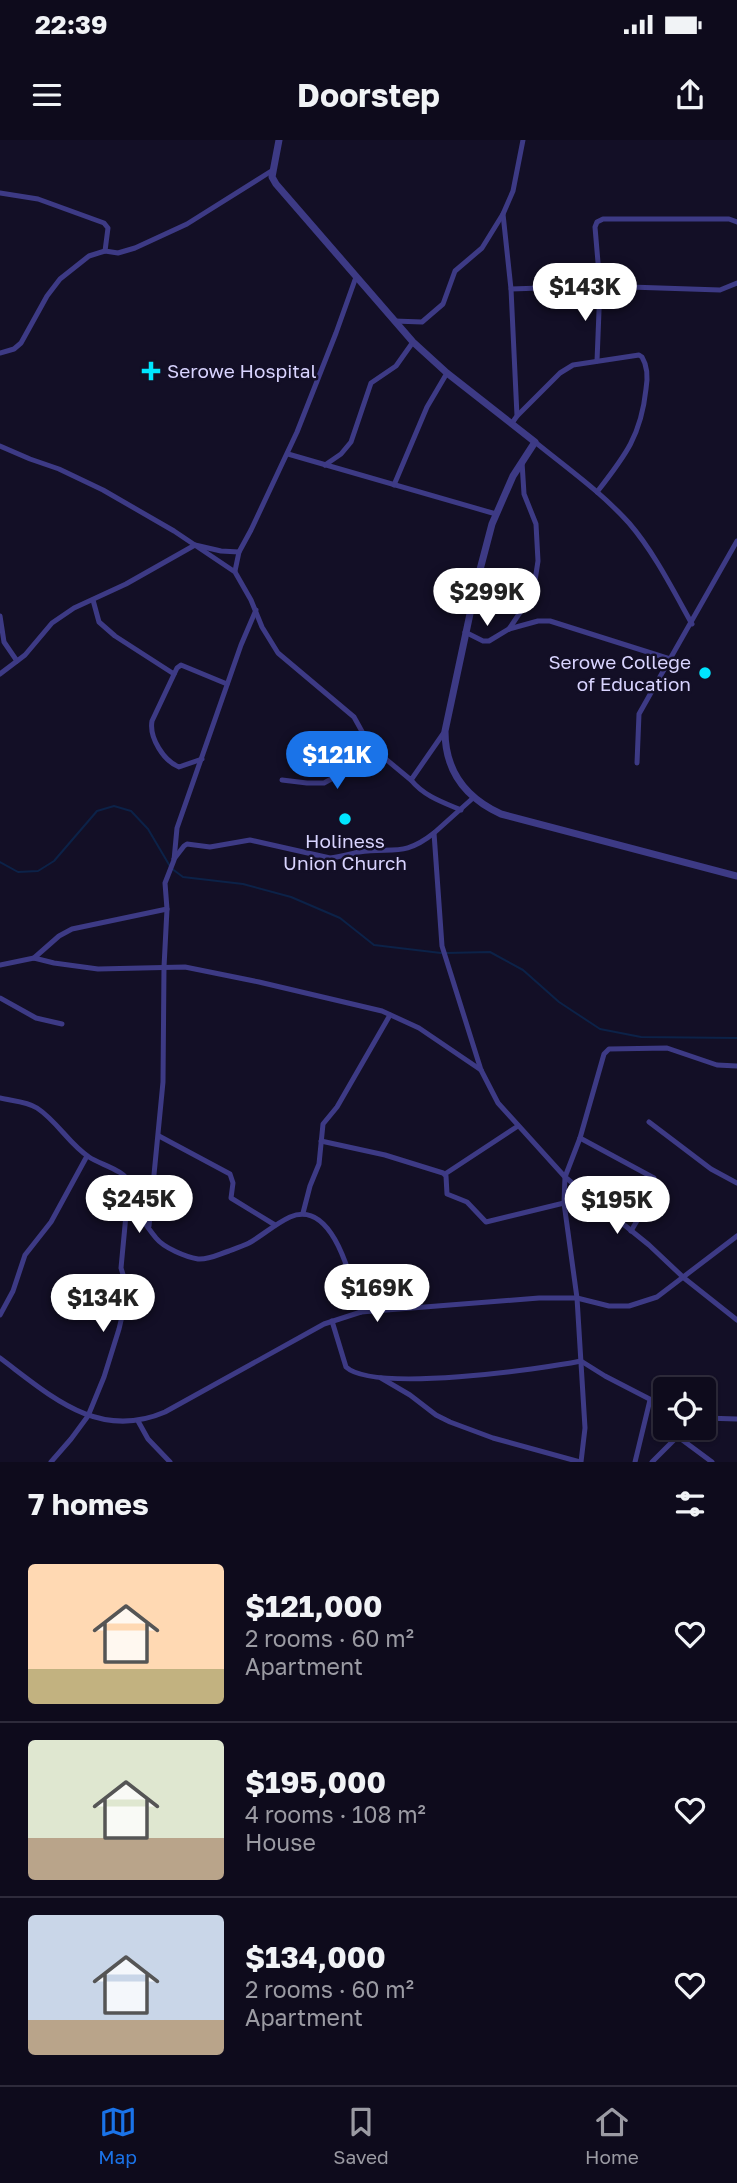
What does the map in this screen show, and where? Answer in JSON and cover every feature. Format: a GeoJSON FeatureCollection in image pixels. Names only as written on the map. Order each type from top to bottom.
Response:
{"type":"FeatureCollection","features":[{"type":"Feature","properties":{"kind":"street"},"geometry":{"type":"LineString","coordinates":[[279,140],[273,170],[274,181],[356,278],[413,342],[447,373],[597,492],[631,525],[692,624]]}},
{"type":"Feature","properties":{"kind":"street"},"geometry":{"type":"LineString","coordinates":[[394,321],[422,323],[439,309],[455,271],[482,248],[503,214],[513,191],[523,140]]}},
{"type":"Feature","properties":{"kind":"street"},"geometry":{"type":"LineString","coordinates":[[0,353],[14,349],[21,343],[47,296],[60,279],[89,256],[106,251],[123,252],[177,229],[273,170]]}},
{"type":"Feature","properties":{"kind":"street"},"geometry":{"type":"LineString","coordinates":[[0,193],[38,198],[104,223],[108,228],[106,251]]}},
{"type":"Feature","properties":{"kind":"street"},"geometry":{"type":"LineString","coordinates":[[503,214],[511,289],[517,415]]}},
{"type":"Feature","properties":{"kind":"street"},"geometry":{"type":"LineString","coordinates":[[597,361],[600,286],[596,227],[600,219],[729,219],[737,222]]}},
{"type":"Feature","properties":{"kind":"street"},"geometry":{"type":"LineString","coordinates":[[235,572],[239,552],[288,453],[356,278]]}},
{"type":"Feature","properties":{"kind":"street"},"geometry":{"type":"LineString","coordinates":[[511,289],[600,286],[720,290],[737,284]]}},
{"type":"Feature","properties":{"kind":"street"},"geometry":{"type":"LineString","coordinates":[[325,465],[341,454],[351,442],[371,383],[396,366],[413,342]]}},
{"type":"Feature","properties":{"kind":"street"},"geometry":{"type":"LineString","coordinates":[[512,423],[517,415],[573,365],[639,355],[644,359],[648,377],[641,423],[623,459],[597,492]]}},
{"type":"Feature","properties":{"kind":"street"},"geometry":{"type":"LineString","coordinates":[[394,485],[427,407],[447,373]]}},
{"type":"Feature","properties":{"kind":"street"},"geometry":{"type":"LineString","coordinates":[[535,442],[522,461],[496,514],[477,581],[444,732],[452,772],[473,798],[501,814],[737,876]]}},
{"type":"Feature","properties":{"kind":"street"},"geometry":{"type":"LineString","coordinates":[[0,446],[86,481],[195,545],[235,572],[278,653],[354,717],[370,746],[422,792],[461,810]]}},
{"type":"Feature","properties":{"kind":"street"},"geometry":{"type":"LineString","coordinates":[[288,453],[496,514]]}},
{"type":"Feature","properties":{"kind":"street"},"geometry":{"type":"LineString","coordinates":[[509,629],[534,587],[538,561],[536,524],[524,494],[522,461]]}},
{"type":"Feature","properties":{"kind":"street"},"geometry":{"type":"LineString","coordinates":[[637,763],[639,714],[737,541]]}},
{"type":"Feature","properties":{"kind":"street"},"geometry":{"type":"LineString","coordinates":[[0,674],[25,655],[52,623],[74,608],[126,584],[195,545],[239,552]]}},
{"type":"Feature","properties":{"kind":"street"},"geometry":{"type":"LineString","coordinates":[[93,600],[99,622],[115,636],[174,674]]}},
{"type":"Feature","properties":{"kind":"street"},"geometry":{"type":"LineString","coordinates":[[174,860],[177,828],[241,645],[256,610]]}},
{"type":"Feature","properties":{"kind":"street"},"geometry":{"type":"LineString","coordinates":[[0,616],[4,642],[17,661]]}},
{"type":"Feature","properties":{"kind":"street"},"geometry":{"type":"LineString","coordinates":[[465,632],[483,641],[489,641],[509,629],[538,621],[550,621],[670,659]]}},
{"type":"Feature","properties":{"kind":"street"},"geometry":{"type":"LineString","coordinates":[[202,759],[179,767],[167,761],[151,728],[152,722],[178,666],[183,664],[227,684]]}},
{"type":"Feature","properties":{"kind":"street"},"geometry":{"type":"LineString","coordinates":[[411,780],[444,732]]}},
{"type":"Feature","properties":{"kind":"street"},"geometry":{"type":"LineString","coordinates":[[282,780],[324,783],[353,767],[370,746]]}},
{"type":"Feature","properties":{"kind":"street"},"geometry":{"type":"LineString","coordinates":[[149,1226],[164,1071],[167,909],[165,883],[174,860],[184,846],[191,843],[200,847],[250,840],[331,858],[356,853],[404,850],[419,844],[434,833],[473,798]]}},
{"type":"Feature","properties":{"kind":"street"},"geometry":{"type":"LineString","coordinates":[[434,833],[442,946],[481,1070],[498,1103],[565,1177],[737,1320]]}},
{"type":"Feature","properties":{"kind":"street"},"geometry":{"type":"LineString","coordinates":[[34,958],[59,936],[72,929],[167,909]]}},
{"type":"Feature","properties":{"kind":"street"},"geometry":{"type":"LineString","coordinates":[[0,965],[34,958],[98,969],[186,967],[259,982],[390,1015],[419,1028],[481,1070]]}},
{"type":"Feature","properties":{"kind":"street"},"geometry":{"type":"LineString","coordinates":[[0,998],[36,1018],[62,1024]]}},
{"type":"Feature","properties":{"kind":"street"},"geometry":{"type":"LineString","coordinates":[[303,1213],[319,1164],[323,1124],[337,1107],[390,1015]]}},
{"type":"Feature","properties":{"kind":"street"},"geometry":{"type":"LineString","coordinates":[[378,1377],[443,1419],[559,1459],[581,1462],[585,1428],[577,1298],[564,1203],[565,1177],[580,1138],[604,1054],[609,1049],[667,1048],[717,1065],[737,1066]]}},
{"type":"Feature","properties":{"kind":"street"},"geometry":{"type":"LineString","coordinates":[[0,1098],[37,1108],[87,1156],[127,1178],[129,1184],[121,1268],[127,1284],[124,1308],[104,1377],[88,1416],[51,1462]]}},
{"type":"Feature","properties":{"kind":"street"},"geometry":{"type":"LineString","coordinates":[[649,1122],[711,1169],[737,1183]]}},
{"type":"Feature","properties":{"kind":"street"},"geometry":{"type":"LineString","coordinates":[[445,1174],[518,1126]]}},
{"type":"Feature","properties":{"kind":"street"},"geometry":{"type":"LineString","coordinates":[[159,1136],[230,1174],[233,1183],[231,1198],[275,1225]]}},
{"type":"Feature","properties":{"kind":"street"},"geometry":{"type":"LineString","coordinates":[[580,1138],[654,1178],[655,1190],[631,1231]]}},
{"type":"Feature","properties":{"kind":"street"},"geometry":{"type":"LineString","coordinates":[[321,1141],[385,1155],[445,1174]]}},
{"type":"Feature","properties":{"kind":"street"},"geometry":{"type":"LineString","coordinates":[[0,1315],[13,1291],[25,1255],[51,1222],[87,1156]]}},
{"type":"Feature","properties":{"kind":"street"},"geometry":{"type":"LineString","coordinates":[[445,1174],[447,1194],[467,1202],[486,1222],[564,1203]]}},
{"type":"Feature","properties":{"kind":"street"},"geometry":{"type":"LineString","coordinates":[[127,1206],[141,1216],[163,1244],[201,1259],[208,1259],[250,1242],[275,1225],[303,1213],[315,1217],[333,1237],[361,1312]]}},
{"type":"Feature","properties":{"kind":"street"},"geometry":{"type":"LineString","coordinates":[[0,1358],[56,1399],[88,1416],[120,1422],[138,1421],[165,1412],[332,1321],[361,1312],[539,1298],[577,1298],[609,1306],[629,1306],[657,1297],[737,1236]]}},
{"type":"Feature","properties":{"kind":"street"},"geometry":{"type":"LineString","coordinates":[[332,1321],[346,1367],[352,1372],[378,1377],[432,1377],[509,1372],[581,1361],[653,1401]]}},
{"type":"Feature","properties":{"kind":"street"},"geometry":{"type":"LineString","coordinates":[[635,1462],[650,1400]]}},
{"type":"Feature","properties":{"kind":"street"},"geometry":{"type":"LineString","coordinates":[[716,1419],[737,1419]]}},
{"type":"Feature","properties":{"kind":"street"},"geometry":{"type":"LineString","coordinates":[[138,1421],[148,1439],[170,1462]]}},
{"type":"Feature","properties":{"kind":"street"},"geometry":{"type":"LineString","coordinates":[[652,1462],[673,1440]]}},
{"type":"Feature","properties":{"kind":"street"},"geometry":{"type":"LineString","coordinates":[[682,1440],[712,1462]]}},
{"type":"Feature","properties":{"kind":"waterway"},"geometry":{"type":"LineString","coordinates":[[0,862],[18,872],[38,871],[54,861],[97,811],[114,806],[131,811],[148,829],[171,868],[183,877],[243,884],[291,897],[340,918],[374,945],[441,953]]}},
{"type":"Feature","properties":{"kind":"waterway"},"geometry":{"type":"LineString","coordinates":[[446,953],[490,952],[523,970],[559,1002],[600,1029],[641,1037],[737,1038]]}},
{"type":"Feature","properties":{"kind":"place","name":"Serowe Hospital"},"geometry":{"type":"Point","coordinates":[151,371]}},
{"type":"Feature","properties":{"kind":"place","name":"Serowe College of Education"},"geometry":{"type":"Point","coordinates":[705,673]}},
{"type":"Feature","properties":{"kind":"place","name":"Holiness Union Church"},"geometry":{"type":"Point","coordinates":[345,819]}}]}
